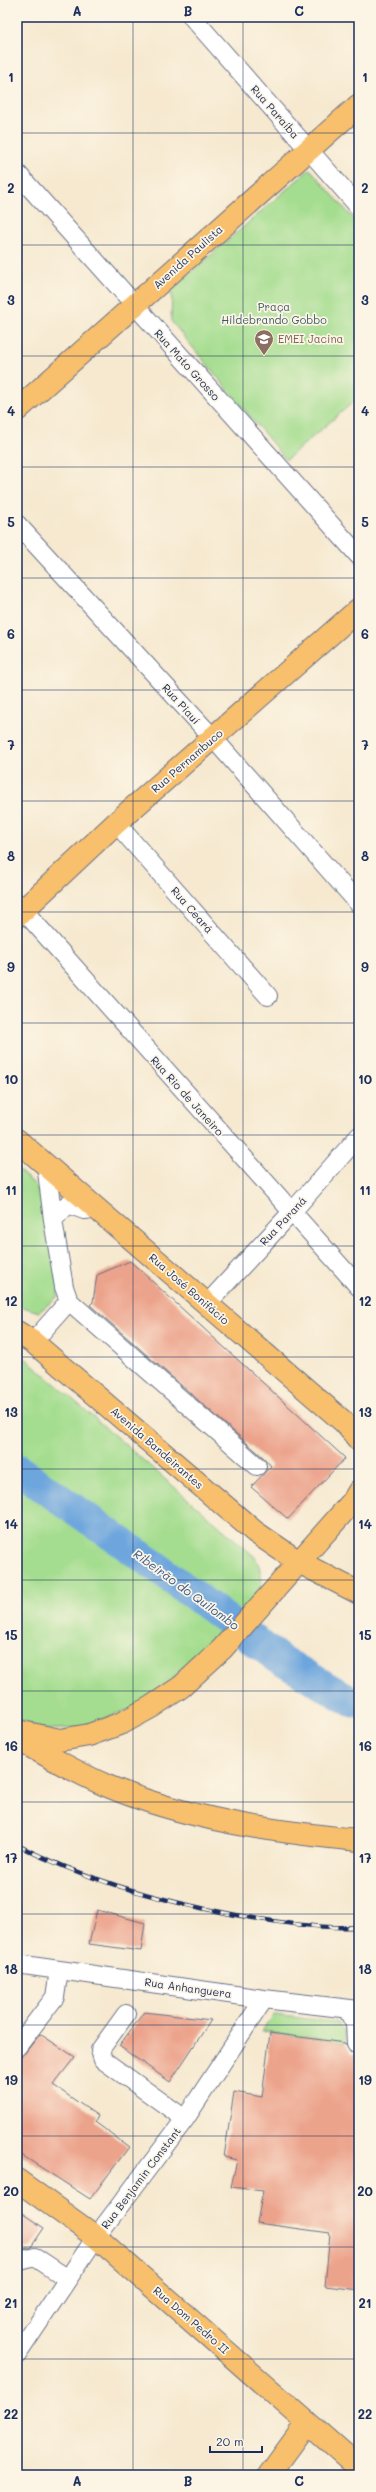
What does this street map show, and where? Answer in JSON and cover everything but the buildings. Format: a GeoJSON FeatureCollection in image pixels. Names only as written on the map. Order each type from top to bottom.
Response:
{"type":"FeatureCollection","features":[{"type":"Feature","properties":{"kind":"main road","name":"Avenida Paulista"},"geometry":{"type":"LineString","coordinates":[[17,410],[359,105]]}},
{"type":"Feature","properties":{"kind":"main road","name":"Rua Pernambuco"},"geometry":{"type":"LineString","coordinates":[[19,910],[359,609]]}},
{"type":"Feature","properties":{"kind":"main road","name":"Rua José Bonifácio"},"geometry":{"type":"LineString","coordinates":[[17,1140],[206,1305],[352,1427],[359,1440]]}},
{"type":"Feature","properties":{"kind":"main road","name":"Avenida Bandeirantes"},"geometry":{"type":"LineString","coordinates":[[25,1337],[255,1532],[299,1562],[354,1590]]}},
{"type":"Feature","properties":{"kind":"main road"},"geometry":{"type":"LineString","coordinates":[[17,1731],[60,1740],[89,1736],[122,1723],[151,1707],[181,1686],[222,1649],[357,1495]]}},
{"type":"Feature","properties":{"kind":"main road"},"geometry":{"type":"LineString","coordinates":[[255,1532],[277,1539],[296,1542],[316,1537],[331,1526]]}},
{"type":"Feature","properties":{"kind":"main road"},"geometry":{"type":"LineString","coordinates":[[331,1526],[325,1541],[326,1561],[331,1571],[354,1590]]}},
{"type":"Feature","properties":{"kind":"main road"},"geometry":{"type":"LineString","coordinates":[[17,1739],[105,1785],[191,1814],[293,1833],[359,1840]]}},
{"type":"Feature","properties":{"kind":"main road","name":"Rua Dom Pedro II"},"geometry":{"type":"LineString","coordinates":[[17,2180],[96,2237],[359,2468]]}},
{"type":"Feature","properties":{"kind":"main road"},"geometry":{"type":"LineString","coordinates":[[269,2475],[307,2423]]}},
{"type":"Feature","properties":{"kind":"street","name":"Rua Paraíba"},"geometry":{"type":"LineString","coordinates":[[192,17],[359,207]]}},
{"type":"Feature","properties":{"kind":"street","name":"Rua Mato Grosso"},"geometry":{"type":"LineString","coordinates":[[17,173],[134,306],[359,556]]}},
{"type":"Feature","properties":{"kind":"street","name":"Rua Piauí"},"geometry":{"type":"LineString","coordinates":[[17,524],[213,738],[359,904]]}},
{"type":"Feature","properties":{"kind":"street","name":"Rua Ceará"},"geometry":{"type":"LineString","coordinates":[[116,823],[268,996]]}},
{"type":"Feature","properties":{"kind":"street","name":"Rua Rio de Janeiro"},"geometry":{"type":"LineString","coordinates":[[19,910],[359,1287]]}},
{"type":"Feature","properties":{"kind":"street","name":"Rua Paraná"},"geometry":{"type":"LineString","coordinates":[[206,1305],[291,1213],[359,1136]]}},
{"type":"Feature","properties":{"kind":"street"},"geometry":{"type":"LineString","coordinates":[[46,1164],[64,1287],[69,1301],[256,1466]]}},
{"type":"Feature","properties":{"kind":"street"},"geometry":{"type":"LineString","coordinates":[[53,1220],[68,1204],[84,1210],[97,1209]]}},
{"type":"Feature","properties":{"kind":"street"},"geometry":{"type":"LineString","coordinates":[[25,1337],[69,1301]]}},
{"type":"Feature","properties":{"kind":"street","name":"Rua Anhanguera"},"geometry":{"type":"LineString","coordinates":[[17,1964],[353,2010]]}},
{"type":"Feature","properties":{"kind":"street"},"geometry":{"type":"LineString","coordinates":[[17,2047],[55,1998],[59,1970]]}},
{"type":"Feature","properties":{"kind":"street","name":"Rua Benjamin Constant"},"geometry":{"type":"LineString","coordinates":[[17,2355],[96,2237],[185,2119],[264,1999]]}},
{"type":"Feature","properties":{"kind":"street"},"geometry":{"type":"LineString","coordinates":[[353,2010],[357,2038]]}},
{"type":"Feature","properties":{"kind":"street"},"geometry":{"type":"LineString","coordinates":[[126,2014],[100,2050],[103,2060],[185,2119]]}},
{"type":"Feature","properties":{"kind":"street"},"geometry":{"type":"LineString","coordinates":[[17,2259],[20,2261],[34,2257],[68,2279]]}},
{"type":"Feature","properties":{"kind":"green space","name":"Praça Hildebrando Gobbo"},"geometry":{"type":"Polygon","coordinates":[[[310,169],[359,225],[359,397],[286,460],[171,321],[172,289],[310,169]]]}},
{"type":"Feature","properties":{"kind":"green space"},"geometry":{"type":"Polygon","coordinates":[[[17,1169],[33,1183],[42,1197],[59,1289],[57,1297],[39,1312],[17,1305],[17,1169]]]}},
{"type":"Feature","properties":{"kind":"green space"},"geometry":{"type":"Polygon","coordinates":[[[17,1351],[255,1557],[261,1574],[261,1591],[214,1644],[141,1705],[78,1728],[45,1730],[17,1719],[17,1351]]]}},
{"type":"Feature","properties":{"kind":"green space"},"geometry":{"type":"Polygon","coordinates":[[[274,2015],[335,2022],[343,2031],[345,2043],[262,2031],[274,2015]]]}},
{"type":"Feature","properties":{"kind":"waterway","name":"Ribeirão do Quilombo"},"geometry":{"type":"LineString","coordinates":[[17,1469],[154,1565],[279,1659],[349,1700],[359,1702]]}},
{"type":"Feature","properties":{"kind":"railway"},"geometry":{"type":"LineString","coordinates":[[17,1845],[70,1869],[97,1879],[179,1903],[236,1915],[282,1922],[328,1927],[359,1927]]}},
{"type":"Feature","properties":{"kind":"place","name":"EMEI Jacina"},"geometry":{"type":"Point","coordinates":[264,356]}}]}
